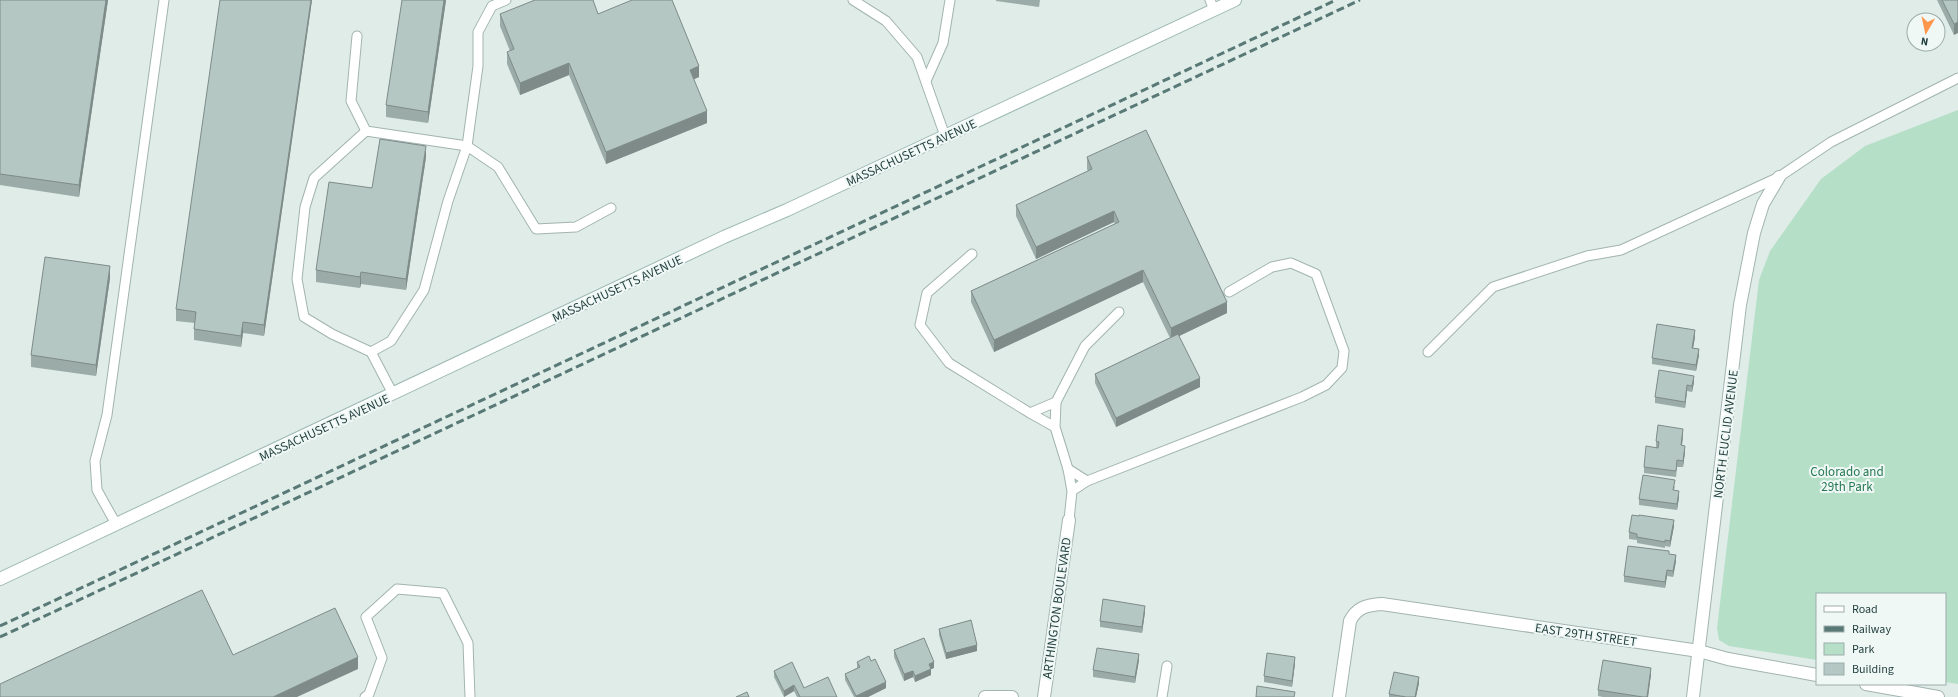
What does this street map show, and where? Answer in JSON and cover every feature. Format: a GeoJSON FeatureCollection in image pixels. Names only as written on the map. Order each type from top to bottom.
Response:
{"type":"FeatureCollection","features":[{"type":"Feature","properties":{"kind":"street","name":"MASSACHUSETTS AVENUE"},"geometry":{"type":"LineString","coordinates":[[0,579],[724,237],[945,136],[1212,5],[1235,0]]}},
{"type":"Feature","properties":{"kind":"street","name":"NORTH EUCLID AVENUE"},"geometry":{"type":"LineString","coordinates":[[1693,697],[1740,305],[1754,233],[1763,204],[1779,177]]}},
{"type":"Feature","properties":{"kind":"street","name":"ARTHINGTON BOULEVARD"},"geometry":{"type":"LineString","coordinates":[[1044,697],[1068,520]]}},
{"type":"Feature","properties":{"kind":"street","name":"EAST 29TH STREET"},"geometry":{"type":"LineString","coordinates":[[1339,697],[1350,621],[1355,612],[1371,604],[1382,604],[1699,651],[1728,659],[1816,675]]}},
{"type":"Feature","properties":{"kind":"street"},"geometry":{"type":"LineString","coordinates":[[1872,685],[1938,697]]}},
{"type":"Feature","properties":{"kind":"street"},"geometry":{"type":"LineString","coordinates":[[985,697],[1012,697]]}},
{"type":"Feature","properties":{"kind":"lane"},"geometry":{"type":"LineString","coordinates":[[116,524],[97,490],[95,461],[107,415],[164,0]]}},
{"type":"Feature","properties":{"kind":"lane"},"geometry":{"type":"LineString","coordinates":[[371,352],[391,341],[424,290],[448,201],[467,146],[478,66],[478,32],[492,6],[506,0]]}},
{"type":"Feature","properties":{"kind":"lane"},"geometry":{"type":"LineString","coordinates":[[853,0],[886,21],[917,57],[945,136]]}},
{"type":"Feature","properties":{"kind":"lane"},"geometry":{"type":"LineString","coordinates":[[926,81],[943,43],[950,0]]}},
{"type":"Feature","properties":{"kind":"lane"},"geometry":{"type":"LineString","coordinates":[[357,36],[351,100],[366,131]]}},
{"type":"Feature","properties":{"kind":"lane"},"geometry":{"type":"LineString","coordinates":[[1428,352],[1493,287],[1587,256],[1621,250],[1779,177],[1831,142],[1958,78]]}},
{"type":"Feature","properties":{"kind":"lane"},"geometry":{"type":"LineString","coordinates":[[366,131],[467,146],[498,167],[536,229],[576,227],[611,208]]}},
{"type":"Feature","properties":{"kind":"lane"},"geometry":{"type":"LineString","coordinates":[[366,131],[314,178],[305,207],[297,279],[304,317],[332,334],[371,352],[393,394]]}},
{"type":"Feature","properties":{"kind":"lane"},"geometry":{"type":"LineString","coordinates":[[972,254],[927,293],[920,325],[949,363],[1055,427]]}},
{"type":"Feature","properties":{"kind":"lane"},"geometry":{"type":"LineString","coordinates":[[1072,491],[1087,481],[1302,397],[1326,385],[1342,368],[1344,351],[1316,274],[1291,263],[1272,267],[1229,292]]}},
{"type":"Feature","properties":{"kind":"lane"},"geometry":{"type":"LineString","coordinates":[[1068,520],[1072,491],[1068,469],[1055,427],[1056,402],[1085,346],[1119,312]]}},
{"type":"Feature","properties":{"kind":"lane"},"geometry":{"type":"LineString","coordinates":[[1030,413],[1056,402]]}},
{"type":"Feature","properties":{"kind":"lane"},"geometry":{"type":"LineString","coordinates":[[1068,469],[1087,481]]}},
{"type":"Feature","properties":{"kind":"lane"},"geometry":{"type":"LineString","coordinates":[[365,697],[369,694],[382,658],[366,617],[397,589],[443,593],[468,643],[470,697]]}},
{"type":"Feature","properties":{"kind":"lane"},"geometry":{"type":"LineString","coordinates":[[1162,697],[1167,666]]}},
{"type":"Feature","properties":{"kind":"green space","name":"Colorado and 29th Park"},"geometry":{"type":"Polygon","coordinates":[[[1958,110],[1958,684],[1946,682],[1946,593],[1816,593],[1816,660],[1729,646],[1719,640],[1717,628],[1759,280],[1770,251],[1821,179],[1865,146],[1958,110]]]}},
{"type":"Feature","properties":{"kind":"building"},"geometry":{"type":"Polygon","coordinates":[[[0,0],[106,0],[79,185],[0,174],[0,0]]]}},
{"type":"Feature","properties":{"kind":"building"},"geometry":{"type":"Polygon","coordinates":[[[220,0],[311,0],[264,325],[243,322],[241,336],[194,329],[196,312],[176,309],[220,0]]]}},
{"type":"Feature","properties":{"kind":"building"},"geometry":{"type":"Polygon","coordinates":[[[402,0],[444,0],[428,112],[386,105],[402,0]]]}},
{"type":"Feature","properties":{"kind":"building"},"geometry":{"type":"Polygon","coordinates":[[[535,0],[593,0],[598,14],[632,0],[672,0],[699,66],[690,70],[707,111],[606,152],[569,63],[520,83],[507,52],[514,49],[500,14],[535,0]]]}},
{"type":"Feature","properties":{"kind":"building"},"geometry":{"type":"Polygon","coordinates":[[[1942,0],[1958,0],[1958,22],[1954,24],[1942,0]]]}},
{"type":"Feature","properties":{"kind":"building"},"geometry":{"type":"Polygon","coordinates":[[[1146,130],[1227,302],[1171,328],[1143,270],[994,340],[971,291],[1119,222],[1114,211],[1036,247],[1016,205],[1092,169],[1087,157],[1146,130]]]}},
{"type":"Feature","properties":{"kind":"building"},"geometry":{"type":"Polygon","coordinates":[[[380,139],[426,146],[406,279],[361,272],[360,277],[316,270],[329,182],[372,188],[380,139]]]}},
{"type":"Feature","properties":{"kind":"building"},"geometry":{"type":"Polygon","coordinates":[[[45,257],[110,266],[96,365],[31,355],[45,257]]]}},
{"type":"Feature","properties":{"kind":"building"},"geometry":{"type":"Polygon","coordinates":[[[1657,324],[1695,330],[1692,348],[1699,349],[1696,365],[1652,358],[1657,324]]]}},
{"type":"Feature","properties":{"kind":"building"},"geometry":{"type":"Polygon","coordinates":[[[1178,334],[1200,378],[1116,418],[1095,374],[1178,334]]]}},
{"type":"Feature","properties":{"kind":"building"},"geometry":{"type":"Polygon","coordinates":[[[1659,370],[1694,376],[1692,386],[1687,385],[1685,402],[1655,397],[1659,370]]]}},
{"type":"Feature","properties":{"kind":"building"},"geometry":{"type":"Polygon","coordinates":[[[1658,425],[1683,429],[1681,445],[1685,446],[1683,461],[1677,460],[1676,471],[1644,467],[1646,446],[1658,448],[1659,442],[1656,441],[1658,425]]]}},
{"type":"Feature","properties":{"kind":"building"},"geometry":{"type":"Polygon","coordinates":[[[1643,475],[1675,480],[1673,490],[1679,491],[1677,504],[1639,499],[1643,475]]]}},
{"type":"Feature","properties":{"kind":"building"},"geometry":{"type":"Polygon","coordinates":[[[1632,515],[1674,520],[1670,541],[1665,540],[1665,542],[1637,537],[1637,534],[1629,532],[1632,515]]]}},
{"type":"Feature","properties":{"kind":"building"},"geometry":{"type":"Polygon","coordinates":[[[1628,546],[1669,551],[1669,554],[1676,555],[1673,571],[1667,570],[1665,582],[1624,576],[1628,546]]]}},
{"type":"Feature","properties":{"kind":"building"},"geometry":{"type":"Polygon","coordinates":[[[202,590],[233,655],[335,608],[358,657],[273,697],[0,697],[0,684],[202,590]]]}},
{"type":"Feature","properties":{"kind":"building"},"geometry":{"type":"Polygon","coordinates":[[[1103,599],[1145,606],[1142,627],[1100,621],[1103,599]]]}},
{"type":"Feature","properties":{"kind":"building"},"geometry":{"type":"Polygon","coordinates":[[[971,620],[977,645],[946,653],[939,629],[971,620]]]}},
{"type":"Feature","properties":{"kind":"building"},"geometry":{"type":"Polygon","coordinates":[[[924,638],[934,662],[929,664],[931,669],[915,676],[913,671],[904,674],[894,650],[924,638]]]}},
{"type":"Feature","properties":{"kind":"building"},"geometry":{"type":"Polygon","coordinates":[[[1097,648],[1139,654],[1135,677],[1093,670],[1097,648]]]}},
{"type":"Feature","properties":{"kind":"building"},"geometry":{"type":"Polygon","coordinates":[[[1267,653],[1295,657],[1292,681],[1264,676],[1267,653]]]}},
{"type":"Feature","properties":{"kind":"building"},"geometry":{"type":"Polygon","coordinates":[[[869,656],[871,661],[875,659],[886,682],[856,696],[845,674],[860,667],[857,662],[869,656]]]}},
{"type":"Feature","properties":{"kind":"building"},"geometry":{"type":"Polygon","coordinates":[[[1603,660],[1651,668],[1647,697],[1598,690],[1603,660]]]}},
{"type":"Feature","properties":{"kind":"building"},"geometry":{"type":"Polygon","coordinates":[[[792,662],[804,688],[828,677],[837,697],[800,697],[794,685],[784,691],[774,671],[792,662]]]}},
{"type":"Feature","properties":{"kind":"building"},"geometry":{"type":"Polygon","coordinates":[[[1394,672],[1419,677],[1415,697],[1389,694],[1394,672]]]}},
{"type":"Feature","properties":{"kind":"building"},"geometry":{"type":"Polygon","coordinates":[[[1257,686],[1295,692],[1294,697],[1256,697],[1257,686]]]}},
{"type":"Feature","properties":{"kind":"building"},"geometry":{"type":"Polygon","coordinates":[[[747,692],[749,697],[736,697],[747,692]]]}},
{"type":"Feature","properties":{"kind":"railway"},"geometry":{"type":"LineString","coordinates":[[0,626],[1336,0]]}},
{"type":"Feature","properties":{"kind":"railway"},"geometry":{"type":"LineString","coordinates":[[0,637],[1360,0]]}}]}
